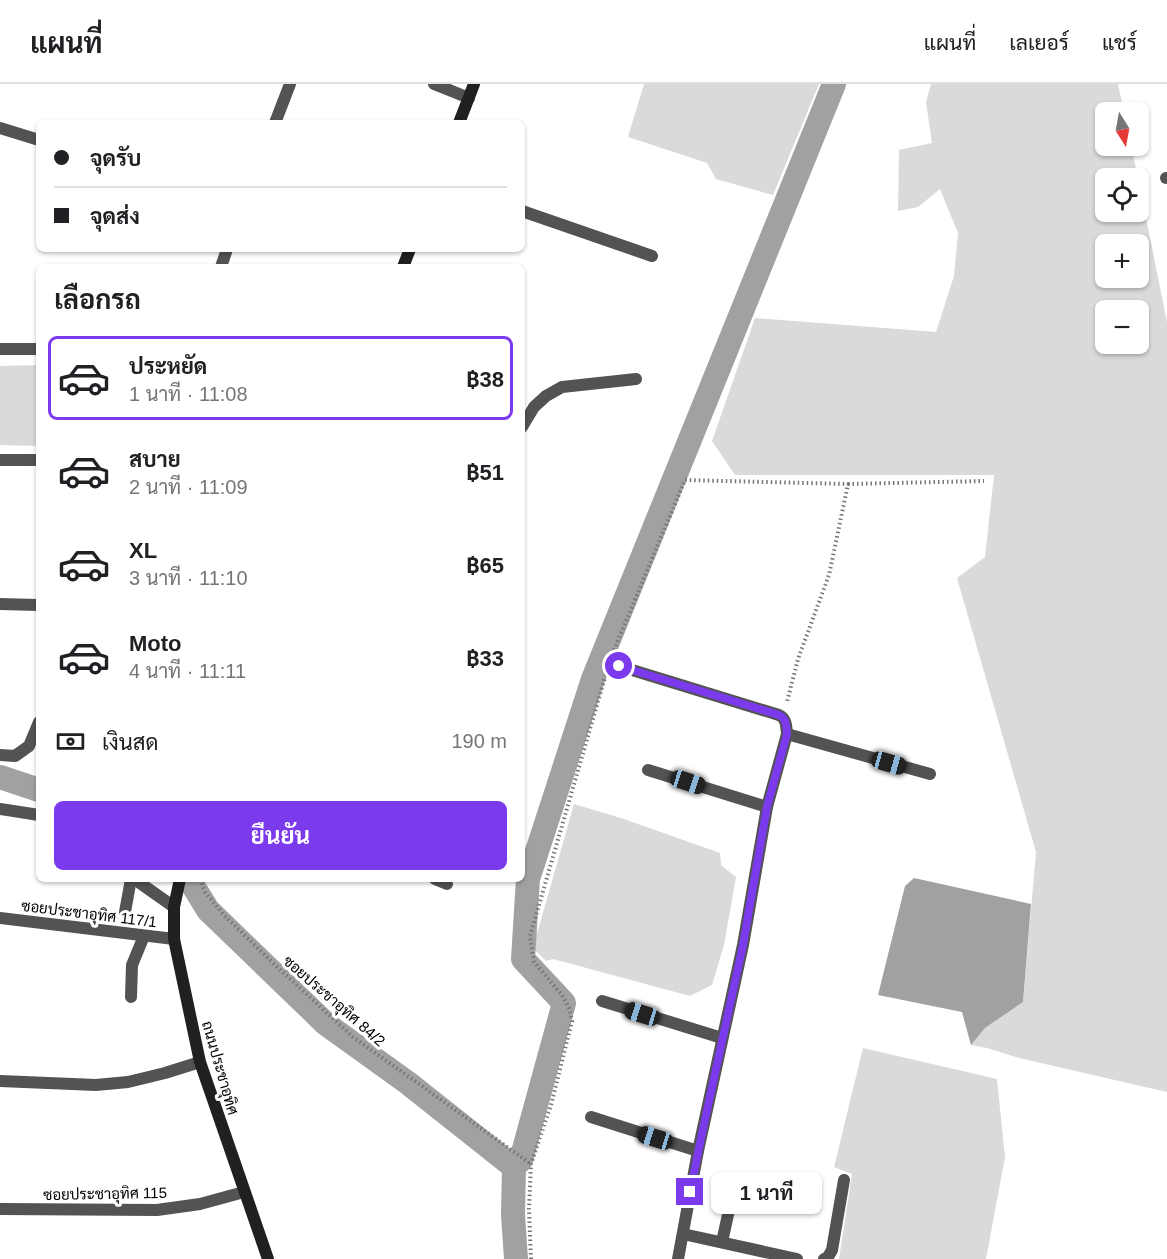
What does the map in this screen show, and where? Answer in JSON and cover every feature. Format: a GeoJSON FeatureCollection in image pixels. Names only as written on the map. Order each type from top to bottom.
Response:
{"type":"FeatureCollection","features":[{"type":"Feature","properties":{"kind":"main road"},"geometry":{"type":"LineString","coordinates":[[460,120],[474,84]]}},
{"type":"Feature","properties":{"kind":"main road","name":"ถนนประชาอุทิศ"},"geometry":{"type":"LineString","coordinates":[[179,882],[174,907],[174,939],[200,1062],[268,1259]]}},
{"type":"Feature","properties":{"kind":"street"},"geometry":{"type":"LineString","coordinates":[[276,120],[290,84]]}},
{"type":"Feature","properties":{"kind":"street"},"geometry":{"type":"LineString","coordinates":[[434,84],[469,98]]}},
{"type":"Feature","properties":{"kind":"street"},"geometry":{"type":"LineString","coordinates":[[0,128],[36,139]]}},
{"type":"Feature","properties":{"kind":"street"},"geometry":{"type":"LineString","coordinates":[[525,212],[652,256]]}},
{"type":"Feature","properties":{"kind":"street"},"geometry":{"type":"LineString","coordinates":[[0,349],[36,349]]}},
{"type":"Feature","properties":{"kind":"street"},"geometry":{"type":"LineString","coordinates":[[525,422],[534,407],[546,396],[562,387],[636,380]]}},
{"type":"Feature","properties":{"kind":"street"},"geometry":{"type":"LineString","coordinates":[[0,460],[36,460]]}},
{"type":"Feature","properties":{"kind":"street"},"geometry":{"type":"LineString","coordinates":[[0,604],[36,605]]}},
{"type":"Feature","properties":{"kind":"street"},"geometry":{"type":"LineString","coordinates":[[619,666],[779,715],[786,722],[787,734],[767,807],[743,945],[698,1151],[678,1259]]}},
{"type":"Feature","properties":{"kind":"street"},"geometry":{"type":"LineString","coordinates":[[0,755],[15,756],[29,746],[36,729]]}},
{"type":"Feature","properties":{"kind":"street"},"geometry":{"type":"LineString","coordinates":[[787,734],[930,774]]}},
{"type":"Feature","properties":{"kind":"street"},"geometry":{"type":"LineString","coordinates":[[648,770],[767,807]]}},
{"type":"Feature","properties":{"kind":"street"},"geometry":{"type":"LineString","coordinates":[[0,809],[36,814]]}},
{"type":"Feature","properties":{"kind":"street"},"geometry":{"type":"LineString","coordinates":[[125,912],[130,882]]}},
{"type":"Feature","properties":{"kind":"street"},"geometry":{"type":"LineString","coordinates":[[139,882],[174,907]]}},
{"type":"Feature","properties":{"kind":"street"},"geometry":{"type":"LineString","coordinates":[[442,882],[447,884]]}},
{"type":"Feature","properties":{"kind":"street","name":"ซอยประชาอุทิศ 117/1"},"geometry":{"type":"LineString","coordinates":[[0,918],[174,939]]}},
{"type":"Feature","properties":{"kind":"street"},"geometry":{"type":"LineString","coordinates":[[130,997],[132,965],[144,936]]}},
{"type":"Feature","properties":{"kind":"street"},"geometry":{"type":"LineString","coordinates":[[602,1001],[722,1038]]}},
{"type":"Feature","properties":{"kind":"street"},"geometry":{"type":"LineString","coordinates":[[0,1081],[96,1085],[128,1083],[200,1062]]}},
{"type":"Feature","properties":{"kind":"street"},"geometry":{"type":"LineString","coordinates":[[591,1117],[698,1151]]}},
{"type":"Feature","properties":{"kind":"street"},"geometry":{"type":"LineString","coordinates":[[722,1242],[736,1178]]}},
{"type":"Feature","properties":{"kind":"street"},"geometry":{"type":"LineString","coordinates":[[824,1259],[832,1250],[844,1180]]}},
{"type":"Feature","properties":{"kind":"street","name":"ซอยประชาอุทิศ 115"},"geometry":{"type":"LineString","coordinates":[[0,1209],[157,1210],[200,1204],[244,1192]]}},
{"type":"Feature","properties":{"kind":"street"},"geometry":{"type":"LineString","coordinates":[[683,1234],[797,1259]]}},
{"type":"Feature","properties":{"kind":"path"},"geometry":{"type":"LineString","coordinates":[[848,484],[984,481]]}},
{"type":"Feature","properties":{"kind":"path","name":"ซอยประชาอุทิศ 84/2"},"geometry":{"type":"LineString","coordinates":[[201,882],[205,892],[223,914],[353,1037],[530,1163]]}},
{"type":"Feature","properties":{"kind":"path"},"geometry":{"type":"LineString","coordinates":[[531,1259],[530,1163],[550,1106],[572,1021]]}},
{"type":"Feature","properties":{"kind":"shaded area"},"geometry":{"type":"Polygon","coordinates":[[[644,84],[819,84],[773,195],[716,179],[707,163],[628,137],[644,84]]]}},
{"type":"Feature","properties":{"kind":"shaded area"},"geometry":{"type":"Polygon","coordinates":[[[931,84],[1118,84],[1122,102],[1095,102],[1095,156],[1133,156],[1136,168],[1095,168],[1095,222],[1147,222],[1167,322],[1167,1092],[971,1045],[985,1028],[1023,1002],[1036,852],[957,578],[985,557],[994,475],[735,475],[712,441],[755,318],[936,332],[954,276],[958,233],[940,189],[918,207],[898,211],[899,150],[932,143],[926,102],[931,84]]]}},
{"type":"Feature","properties":{"kind":"shaded area"},"geometry":{"type":"Polygon","coordinates":[[[36,365],[36,446],[0,445],[0,366],[36,365]]]}},
{"type":"Feature","properties":{"kind":"shaded area"},"geometry":{"type":"Polygon","coordinates":[[[574,804],[720,853],[721,865],[736,877],[724,945],[712,985],[690,996],[553,959],[546,961],[532,947],[574,804]]]}},
{"type":"Feature","properties":{"kind":"shaded area"},"geometry":{"type":"Polygon","coordinates":[[[914,878],[1031,904],[1023,1002],[985,1028],[971,1045],[962,1012],[878,995],[905,886],[914,878]]]}},
{"type":"Feature","properties":{"kind":"shaded area"},"geometry":{"type":"Polygon","coordinates":[[[863,1048],[997,1079],[1005,1157],[986,1259],[839,1259],[852,1174],[834,1167],[863,1048]]]}},
{"type":"Feature","properties":{"kind":"waterway"},"geometry":{"type":"LineString","coordinates":[[516,1259],[513,1215],[514,1167],[521,1160],[564,1003],[523,959],[528,879],[593,679],[834,84]]}},
{"type":"Feature","properties":{"kind":"waterway"},"geometry":{"type":"LineString","coordinates":[[0,777],[36,789]]}},
{"type":"Feature","properties":{"kind":"waterway"},"geometry":{"type":"LineString","coordinates":[[191,882],[208,910],[326,1024],[408,1083],[514,1167]]}},
{"type":"Feature","properties":{"kind":"route"},"geometry":{"type":"LineString","coordinates":[[619,666],[779,715],[786,722],[787,734],[767,807],[743,945],[690,1192]]}}]}
